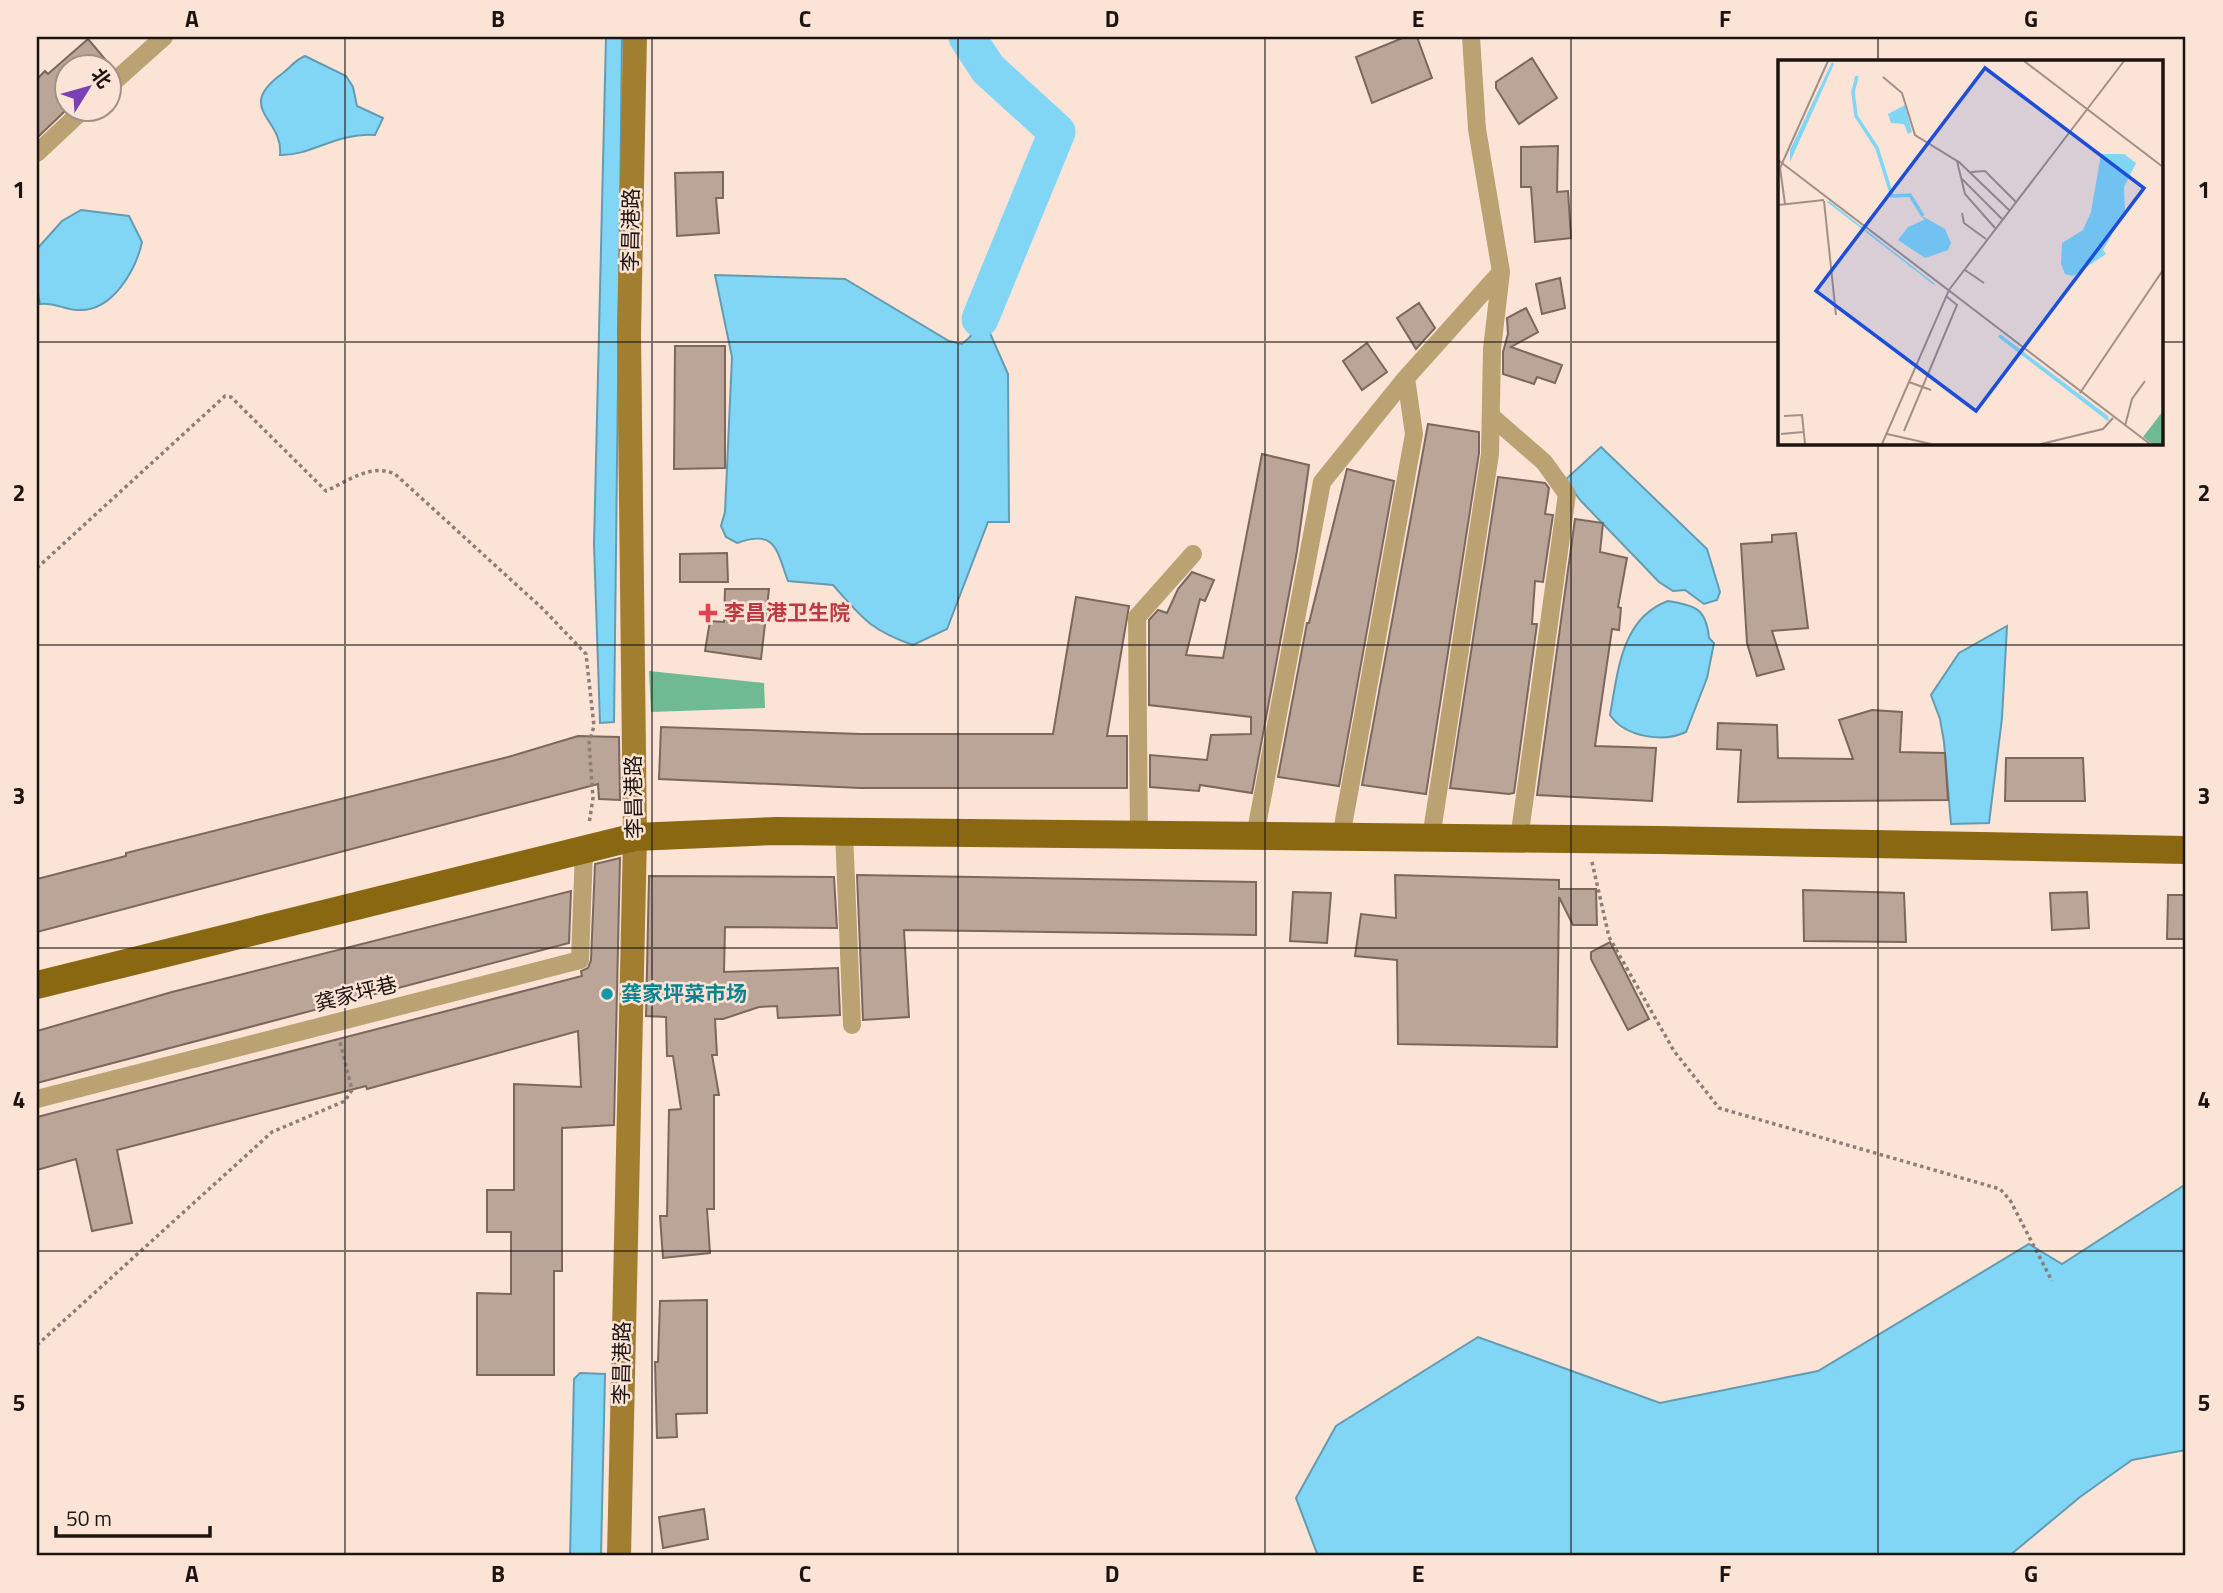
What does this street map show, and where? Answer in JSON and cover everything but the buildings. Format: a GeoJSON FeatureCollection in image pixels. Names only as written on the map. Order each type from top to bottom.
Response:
{"type":"FeatureCollection","features":[{"type":"Feature","properties":{"kind":"main road"},"geometry":{"type":"LineString","coordinates":[[37,985],[635,837],[844,832],[2186,850]]}},
{"type":"Feature","properties":{"kind":"street"},"geometry":{"type":"LineString","coordinates":[[122,74],[164,37]]}},
{"type":"Feature","properties":{"kind":"street","name":"李昌港路"},"geometry":{"type":"LineString","coordinates":[[619,1556],[635,837],[629,333],[635,37]]}},
{"type":"Feature","properties":{"kind":"street"},"geometry":{"type":"LineString","coordinates":[[1431,838],[1490,454],[1492,349],[1501,272],[1477,129],[1471,37]]}},
{"type":"Feature","properties":{"kind":"street"},"geometry":{"type":"LineString","coordinates":[[37,153],[70,122]]}},
{"type":"Feature","properties":{"kind":"street"},"geometry":{"type":"LineString","coordinates":[[1255,836],[1322,482],[1406,379],[1501,272]]}},
{"type":"Feature","properties":{"kind":"street"},"geometry":{"type":"LineString","coordinates":[[1341,837],[1414,434],[1406,379]]}},
{"type":"Feature","properties":{"kind":"street"},"geometry":{"type":"LineString","coordinates":[[1490,416],[1544,461],[1567,494],[1519,839]]}},
{"type":"Feature","properties":{"kind":"street"},"geometry":{"type":"LineString","coordinates":[[1139,835],[1137,617],[1193,554]]}},
{"type":"Feature","properties":{"kind":"street"},"geometry":{"type":"LineString","coordinates":[[844,832],[852,1025]]}},
{"type":"Feature","properties":{"kind":"street","name":"龚家坪巷"},"geometry":{"type":"LineString","coordinates":[[37,1099],[580,960],[584,850]]}},
{"type":"Feature","properties":{"kind":"path"},"geometry":{"type":"LineString","coordinates":[[37,568],[225,396],[231,397],[326,491],[374,469],[395,474],[543,609],[586,654],[594,726],[589,743],[593,798],[584,850]]}},
{"type":"Feature","properties":{"kind":"path"},"geometry":{"type":"LineString","coordinates":[[1587,840],[1609,937],[1674,1051],[1719,1108],[2000,1189],[2010,1200],[2052,1281]]}},
{"type":"Feature","properties":{"kind":"path"},"geometry":{"type":"LineString","coordinates":[[37,1345],[272,1132],[345,1101],[352,1090],[335,1023]]}},
{"type":"Feature","properties":{"kind":"green space"},"geometry":{"type":"Polygon","coordinates":[[[649,671],[764,683],[765,708],[651,712],[649,671]]]}},
{"type":"Feature","properties":{"kind":"water"},"geometry":{"type":"Polygon","coordinates":[[[606,37],[622,37],[614,722],[600,723],[594,544],[606,37]]]}},
{"type":"Feature","properties":{"kind":"water"},"geometry":{"type":"Polygon","coordinates":[[[305,56],[346,76],[353,87],[357,106],[383,118],[375,135],[348,137],[303,152],[280,155],[279,142],[261,105],[262,96],[269,85],[305,56]]]}},
{"type":"Feature","properties":{"kind":"water"},"geometry":{"type":"Polygon","coordinates":[[[81,210],[129,216],[142,242],[139,253],[121,287],[102,304],[91,309],[78,310],[40,304],[37,289],[37,249],[62,221],[81,210]]]}},
{"type":"Feature","properties":{"kind":"water"},"geometry":{"type":"Polygon","coordinates":[[[715,275],[845,279],[949,341],[962,344],[970,337],[984,313],[1008,374],[1009,522],[988,522],[947,629],[913,645],[898,639],[868,622],[833,585],[788,581],[777,551],[767,540],[750,539],[737,543],[726,537],[721,526],[725,512],[732,357],[715,275]]]}},
{"type":"Feature","properties":{"kind":"water"},"geometry":{"type":"Polygon","coordinates":[[[1601,447],[1707,549],[1720,592],[1717,600],[1704,604],[1685,590],[1673,591],[1659,582],[1581,501],[1565,480],[1601,447]]]}},
{"type":"Feature","properties":{"kind":"water"},"geometry":{"type":"Polygon","coordinates":[[[1668,601],[1698,610],[1705,620],[1709,638],[1714,643],[1707,678],[1686,732],[1667,737],[1645,736],[1625,728],[1610,715],[1619,665],[1631,633],[1652,609],[1668,601]]]}},
{"type":"Feature","properties":{"kind":"water"},"geometry":{"type":"Polygon","coordinates":[[[2007,626],[2002,718],[1989,823],[1951,824],[1944,742],[1940,719],[1931,695],[1959,653],[2007,626]]]}},
{"type":"Feature","properties":{"kind":"water"},"geometry":{"type":"Polygon","coordinates":[[[2186,1184],[2186,1450],[2132,1460],[2080,1497],[2009,1556],[1318,1556],[1296,1498],[1336,1426],[1478,1337],[1660,1403],[1818,1371],[2029,1244],[2062,1264],[2186,1184]]]}},
{"type":"Feature","properties":{"kind":"water"},"geometry":{"type":"Polygon","coordinates":[[[580,1373],[605,1374],[601,1556],[570,1556],[574,1379],[580,1373]]]}},
{"type":"Feature","properties":{"kind":"waterway"},"geometry":{"type":"LineString","coordinates":[[967,37],[988,69],[1057,132],[980,319]]}},
{"type":"Feature","properties":{"kind":"place","name":"李昌港卫生院"},"geometry":{"type":"Point","coordinates":[708,613]}},
{"type":"Feature","properties":{"kind":"place","name":"龚家坪菜市场"},"geometry":{"type":"Point","coordinates":[607,994]}}]}
